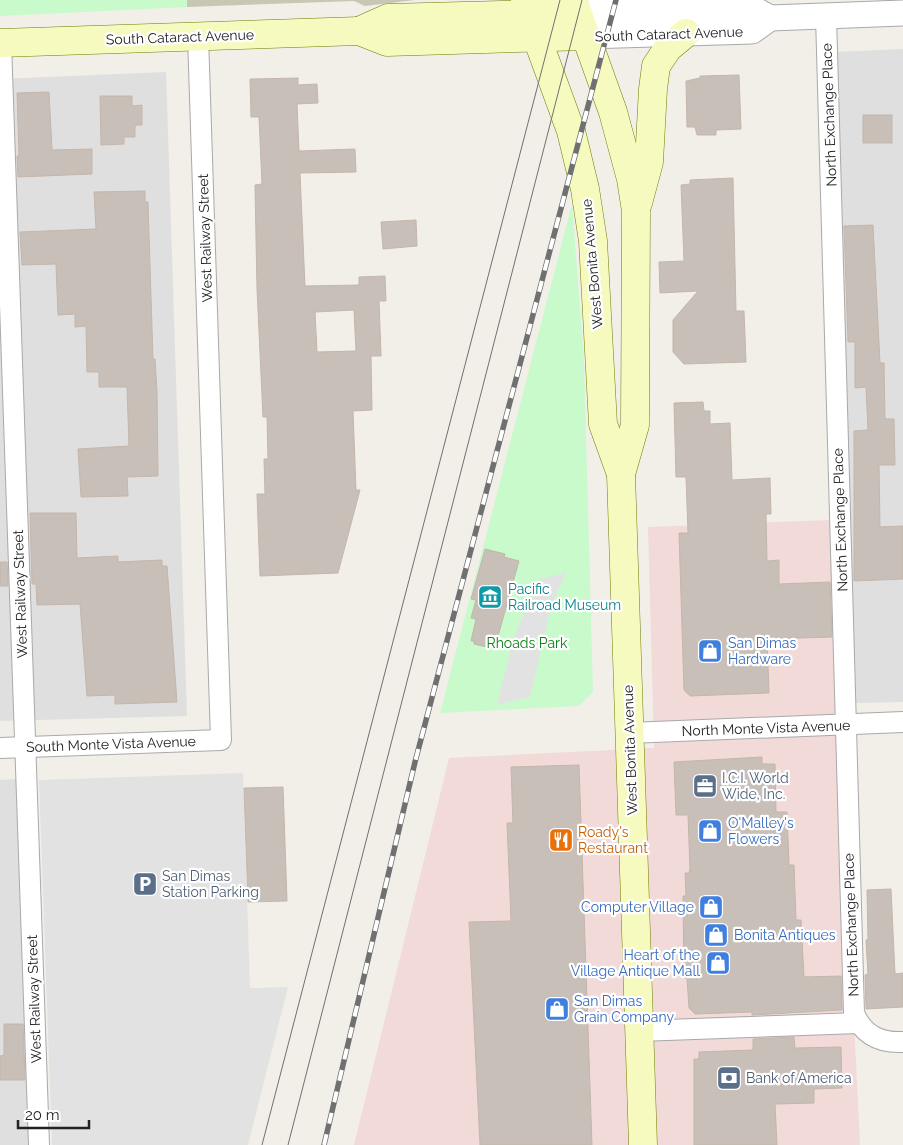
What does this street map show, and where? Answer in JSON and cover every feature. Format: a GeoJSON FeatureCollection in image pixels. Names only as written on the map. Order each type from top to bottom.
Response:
{"type":"FeatureCollection","features":[{"type":"Feature","properties":{"kind":"main road","name":"South Cataract Avenue"},"geometry":{"type":"LineString","coordinates":[[0,43],[359,31],[388,18],[452,8],[530,17],[579,16]]}},
{"type":"Feature","properties":{"kind":"main road","name":"West Bonita Avenue"},"geometry":{"type":"LineString","coordinates":[[579,16],[623,145],[636,212],[635,425],[621,474],[643,1145]]}},
{"type":"Feature","properties":{"kind":"main road","name":"South Cataract Avenue"},"geometry":{"type":"LineString","coordinates":[[359,31],[387,42],[530,17]]}},
{"type":"Feature","properties":{"kind":"main road","name":"West Bonita Avenue"},"geometry":{"type":"LineString","coordinates":[[530,17],[571,131],[585,189],[593,241],[603,424],[621,474]]}},
{"type":"Feature","properties":{"kind":"main road"},"geometry":{"type":"LineString","coordinates":[[636,212],[649,162],[656,66],[668,48],[686,33]]}},
{"type":"Feature","properties":{"kind":"street","name":"South Cataract Avenue"},"geometry":{"type":"LineString","coordinates":[[750,7],[770,18],[752,31],[686,33],[579,16],[750,7]]}},
{"type":"Feature","properties":{"kind":"street"},"geometry":{"type":"LineString","coordinates":[[770,18],[903,14]]}},
{"type":"Feature","properties":{"kind":"street","name":"North Exchange Place"},"geometry":{"type":"LineString","coordinates":[[826,16],[854,1013],[858,1023]]}},
{"type":"Feature","properties":{"kind":"street","name":"West Railway Street"},"geometry":{"type":"LineString","coordinates":[[198,36],[221,740]]}},
{"type":"Feature","properties":{"kind":"street","name":"West Railway Street"},"geometry":{"type":"LineString","coordinates":[[0,43],[39,1145]]}},
{"type":"Feature","properties":{"kind":"street","name":"North Monte Vista Avenue"},"geometry":{"type":"LineString","coordinates":[[629,733],[903,722]]}},
{"type":"Feature","properties":{"kind":"street","name":"South Monte Vista Avenue"},"geometry":{"type":"LineString","coordinates":[[0,748],[221,740]]}},
{"type":"Feature","properties":{"kind":"street"},"geometry":{"type":"LineString","coordinates":[[639,1031],[858,1023],[860,1027],[895,1042]]}},
{"type":"Feature","properties":{"kind":"shaded area"},"geometry":{"type":"Polygon","coordinates":[[[187,0],[415,0],[365,6],[354,1],[187,7],[187,0]]]}},
{"type":"Feature","properties":{"kind":"shaded area"},"geometry":{"type":"Polygon","coordinates":[[[903,49],[903,702],[856,703],[849,585],[835,52],[903,49]]]}},
{"type":"Feature","properties":{"kind":"shaded area"},"geometry":{"type":"Polygon","coordinates":[[[166,72],[187,716],[0,721],[0,79],[166,72]]]}},
{"type":"Feature","properties":{"kind":"shaded area"},"geometry":{"type":"Polygon","coordinates":[[[830,520],[860,1145],[354,1145],[449,758],[654,748],[648,527],[830,520]]]}},
{"type":"Feature","properties":{"kind":"shaded area"},"geometry":{"type":"Polygon","coordinates":[[[566,573],[552,603],[530,697],[497,705],[513,640],[539,579],[566,573]]]}},
{"type":"Feature","properties":{"kind":"shaded area","name":"San Dimas Station Parking"},"geometry":{"type":"Polygon","coordinates":[[[243,773],[250,988],[288,987],[248,1145],[52,1145],[39,780],[243,773]]]}},
{"type":"Feature","properties":{"kind":"shaded area"},"geometry":{"type":"Polygon","coordinates":[[[16,779],[29,1145],[0,1145],[0,780],[16,779]]]}},
{"type":"Feature","properties":{"kind":"green space"},"geometry":{"type":"Polygon","coordinates":[[[0,0],[187,0],[187,7],[0,16],[0,0]]]}},
{"type":"Feature","properties":{"kind":"green space","name":"Rhoads Park"},"geometry":{"type":"Polygon","coordinates":[[[572,204],[584,360],[593,692],[579,706],[440,713],[572,204]]]}},
{"type":"Feature","properties":{"kind":"building"},"geometry":{"type":"Polygon","coordinates":[[[739,75],[741,129],[716,130],[716,135],[697,135],[695,127],[687,127],[686,81],[700,78],[700,76],[739,75]]]}},
{"type":"Feature","properties":{"kind":"building"},"geometry":{"type":"Polygon","coordinates":[[[298,78],[298,85],[317,84],[318,103],[297,104],[299,151],[355,149],[356,172],[300,173],[305,286],[359,285],[359,277],[385,276],[386,301],[379,301],[381,356],[371,356],[372,410],[353,411],[356,490],[360,490],[338,573],[260,576],[257,494],[265,494],[264,459],[268,459],[267,417],[263,417],[257,289],[255,185],[262,184],[259,117],[251,117],[250,79],[298,78]],[[354,310],[315,312],[317,352],[356,351],[354,310]]]}},
{"type":"Feature","properties":{"kind":"building"},"geometry":{"type":"Polygon","coordinates":[[[49,92],[52,150],[92,149],[92,174],[18,177],[17,93],[49,92]]]}},
{"type":"Feature","properties":{"kind":"building"},"geometry":{"type":"Polygon","coordinates":[[[100,96],[132,96],[132,106],[142,105],[142,125],[135,125],[135,137],[124,137],[124,144],[101,145],[100,96]]]}},
{"type":"Feature","properties":{"kind":"building"},"geometry":{"type":"Polygon","coordinates":[[[863,115],[892,115],[892,143],[863,143],[863,115]]]}},
{"type":"Feature","properties":{"kind":"building"},"geometry":{"type":"Polygon","coordinates":[[[733,178],[736,311],[744,311],[746,362],[684,364],[673,352],[673,320],[698,291],[660,293],[659,262],[684,261],[681,185],[690,184],[690,180],[733,178]]]}},
{"type":"Feature","properties":{"kind":"building"},"geometry":{"type":"Polygon","coordinates":[[[145,191],[145,202],[148,202],[153,359],[155,359],[157,392],[158,476],[127,477],[128,496],[81,497],[78,449],[129,446],[127,387],[99,387],[99,372],[87,372],[86,326],[75,327],[75,314],[58,315],[56,264],[22,265],[20,232],[96,229],[94,192],[145,191]]]}},
{"type":"Feature","properties":{"kind":"building"},"geometry":{"type":"Polygon","coordinates":[[[416,220],[417,246],[383,249],[381,222],[416,220]]]}},
{"type":"Feature","properties":{"kind":"building"},"geometry":{"type":"Polygon","coordinates":[[[873,225],[880,363],[884,363],[885,419],[894,419],[895,465],[879,465],[880,527],[903,526],[903,579],[854,581],[854,431],[868,430],[866,387],[855,388],[855,342],[848,342],[844,226],[873,225]]]}},
{"type":"Feature","properties":{"kind":"building"},"geometry":{"type":"Polygon","coordinates":[[[703,402],[704,411],[710,411],[710,424],[730,423],[732,480],[770,478],[771,514],[766,514],[767,561],[779,560],[779,584],[830,582],[832,637],[767,639],[769,693],[690,696],[684,690],[679,533],[688,533],[686,477],[676,477],[674,403],[703,402]]]}},
{"type":"Feature","properties":{"kind":"building"},"geometry":{"type":"Polygon","coordinates":[[[30,513],[76,513],[77,558],[118,556],[118,562],[162,560],[162,566],[167,566],[177,702],[115,704],[115,695],[87,696],[80,604],[37,605],[36,584],[32,584],[30,513]]]}},
{"type":"Feature","properties":{"kind":"building","name":"Pacific Railroad Museum"},"geometry":{"type":"Polygon","coordinates":[[[485,549],[505,554],[504,557],[519,561],[495,647],[492,646],[491,648],[474,644],[474,641],[471,641],[476,619],[471,618],[476,600],[471,599],[485,549]]]}},
{"type":"Feature","properties":{"kind":"building"},"geometry":{"type":"Polygon","coordinates":[[[0,562],[7,562],[8,586],[0,586],[0,562]]]}},
{"type":"Feature","properties":{"kind":"building"},"geometry":{"type":"Polygon","coordinates":[[[762,757],[762,764],[775,764],[776,812],[787,812],[789,865],[794,865],[796,920],[801,920],[804,977],[841,976],[842,1010],[752,1015],[752,1012],[695,1014],[689,1008],[687,978],[684,978],[683,896],[686,896],[685,873],[689,873],[690,869],[688,815],[676,815],[674,762],[762,757]]]}},
{"type":"Feature","properties":{"kind":"building"},"geometry":{"type":"Polygon","coordinates":[[[579,765],[592,1145],[480,1145],[469,922],[511,921],[507,823],[513,823],[511,767],[579,765]]]}},
{"type":"Feature","properties":{"kind":"building"},"geometry":{"type":"Polygon","coordinates":[[[283,787],[287,901],[248,902],[244,788],[283,787]]]}},
{"type":"Feature","properties":{"kind":"building"},"geometry":{"type":"Polygon","coordinates":[[[891,889],[895,974],[903,973],[903,1007],[866,1009],[865,975],[868,974],[866,940],[868,940],[867,890],[891,889]]]}},
{"type":"Feature","properties":{"kind":"building"},"geometry":{"type":"Polygon","coordinates":[[[4,1024],[23,1024],[25,1080],[0,1080],[0,1056],[4,1055],[4,1024]]]}},
{"type":"Feature","properties":{"kind":"building"},"geometry":{"type":"Polygon","coordinates":[[[794,1037],[795,1048],[841,1047],[842,1088],[814,1089],[814,1103],[775,1104],[777,1145],[694,1145],[694,1059],[699,1059],[699,1052],[753,1050],[753,1039],[794,1037]]]}},
{"type":"Feature","properties":{"kind":"tram line"},"geometry":{"type":"LineString","coordinates":[[262,1145],[560,0]]}},
{"type":"Feature","properties":{"kind":"tram line"},"geometry":{"type":"LineString","coordinates":[[288,1145],[582,0]]}},
{"type":"Feature","properties":{"kind":"railway"},"geometry":{"type":"LineString","coordinates":[[324,1145],[415,762],[616,0]]}},
{"type":"Feature","properties":{"kind":"place","name":"Pacific Railroad Museum"},"geometry":{"type":"Point","coordinates":[490,597]}},
{"type":"Feature","properties":{"kind":"place","name":"San Dimas Hardware"},"geometry":{"type":"Point","coordinates":[710,651]}},
{"type":"Feature","properties":{"kind":"place","name":"I.C.I. World Wide, Inc."},"geometry":{"type":"Point","coordinates":[705,786]}},
{"type":"Feature","properties":{"kind":"place","name":"O'Malley's Flowers"},"geometry":{"type":"Point","coordinates":[710,831]}},
{"type":"Feature","properties":{"kind":"place","name":"Roady's Restaurant"},"geometry":{"type":"Point","coordinates":[561,840]}},
{"type":"Feature","properties":{"kind":"place","name":"San Dimas Station Parking"},"geometry":{"type":"Point","coordinates":[145,884]}},
{"type":"Feature","properties":{"kind":"place","name":"Computer Village"},"geometry":{"type":"Point","coordinates":[711,907]}},
{"type":"Feature","properties":{"kind":"place","name":"Bonita Antiques"},"geometry":{"type":"Point","coordinates":[716,935]}},
{"type":"Feature","properties":{"kind":"place","name":"Heart of the Village Antique Mall"},"geometry":{"type":"Point","coordinates":[718,963]}},
{"type":"Feature","properties":{"kind":"place","name":"San Dimas Grain Company"},"geometry":{"type":"Point","coordinates":[557,1009]}},
{"type":"Feature","properties":{"kind":"place","name":"Bank of America"},"geometry":{"type":"Point","coordinates":[729,1078]}}]}
